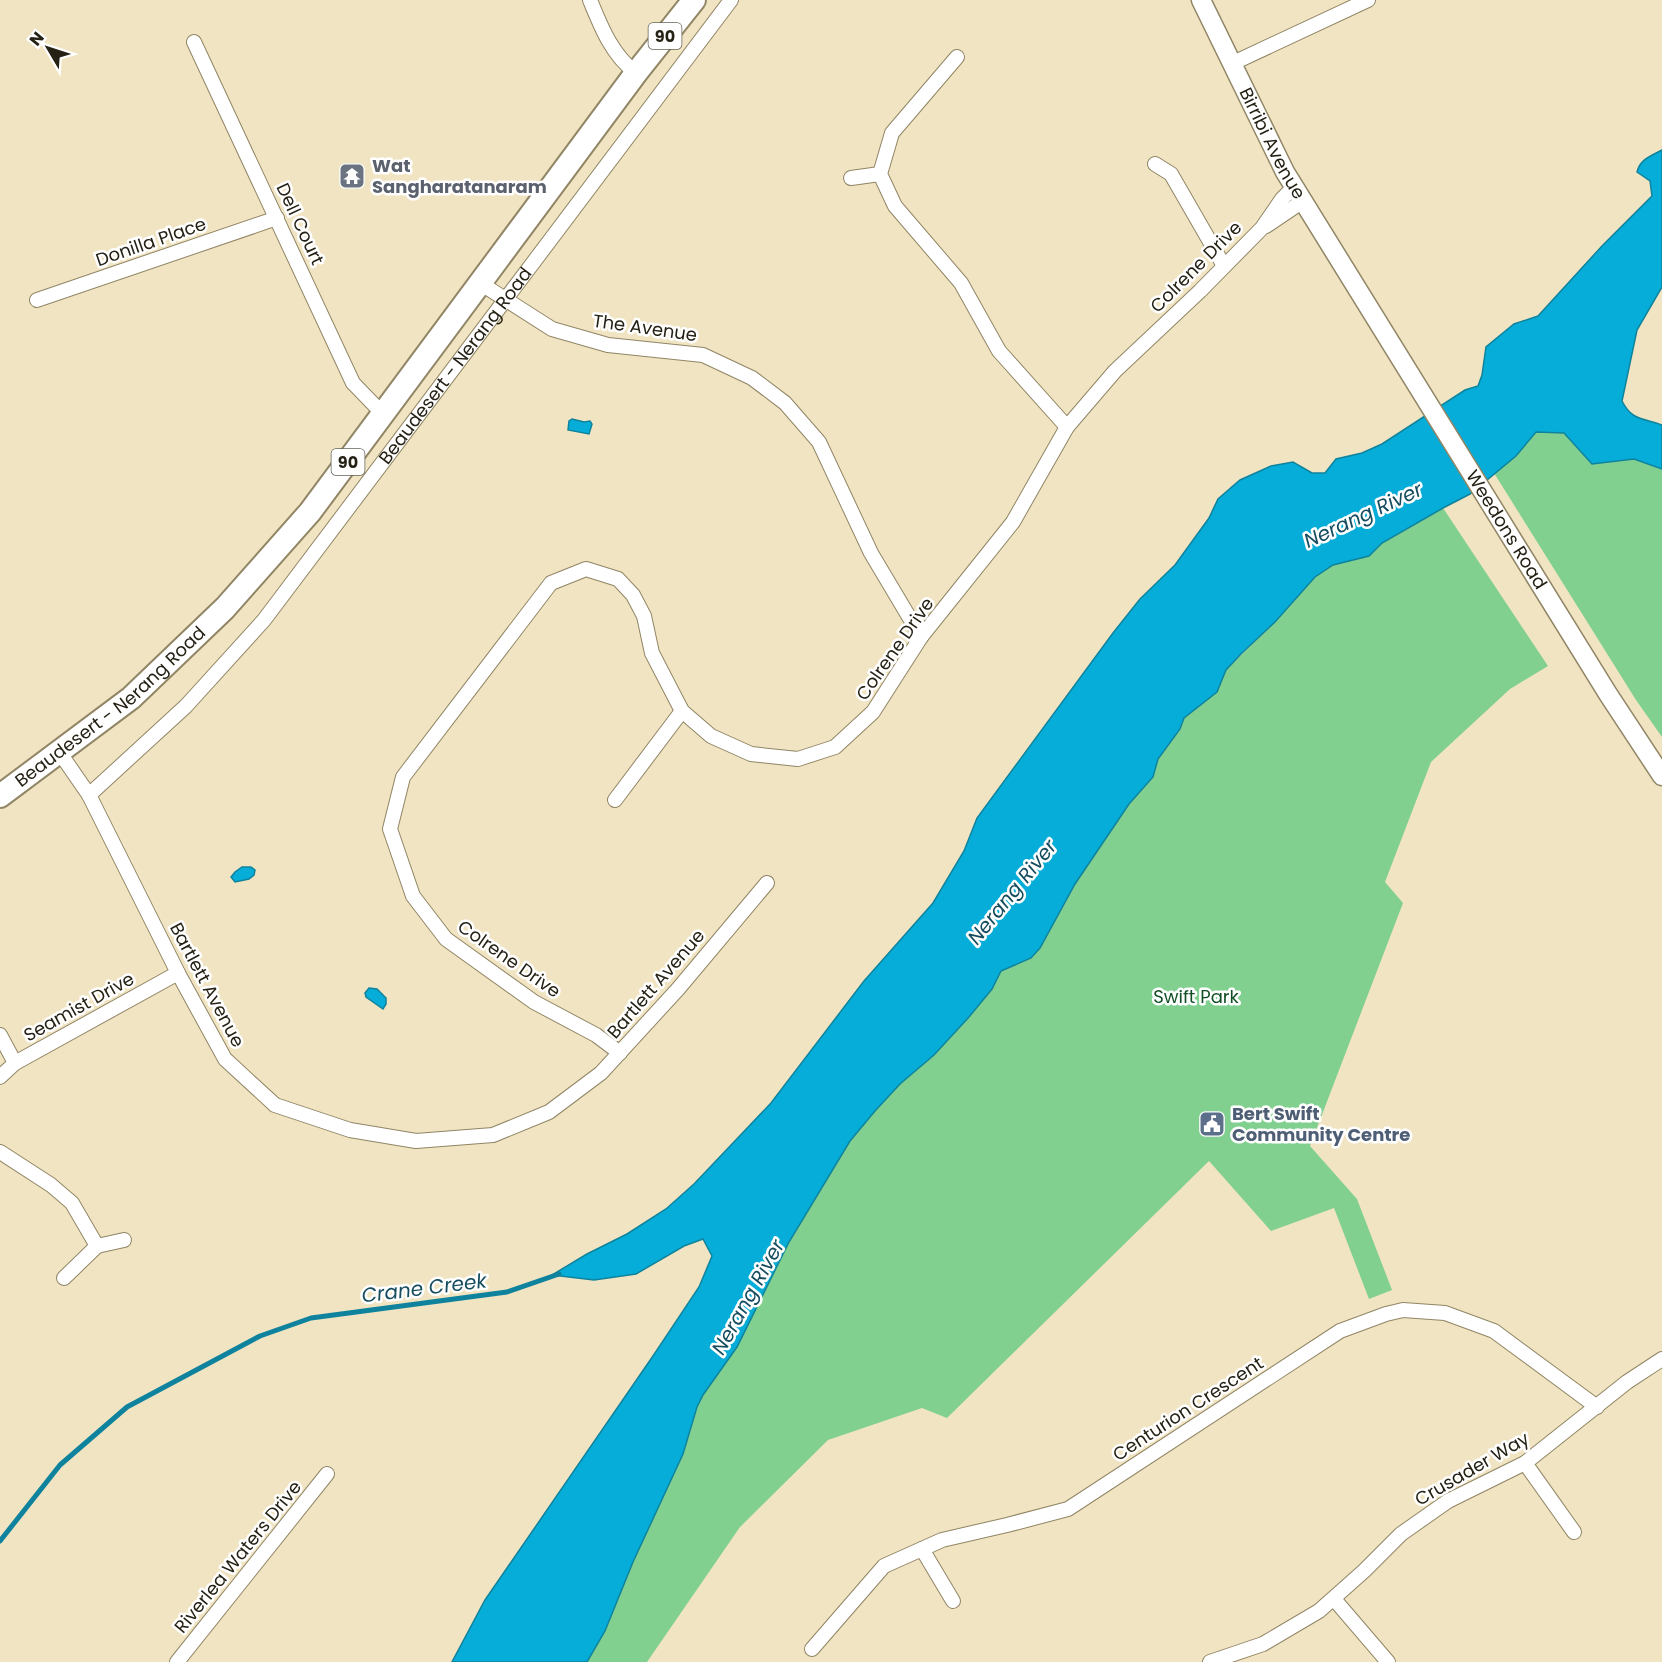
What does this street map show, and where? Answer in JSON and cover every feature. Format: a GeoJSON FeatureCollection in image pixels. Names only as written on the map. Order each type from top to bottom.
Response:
{"type":"FeatureCollection","features":[{"type":"Feature","properties":{"kind":"main road","name":"Beaudesert - Nerang Road"},"geometry":{"type":"LineString","coordinates":[[636,73],[681,0]]}},
{"type":"Feature","properties":{"kind":"main road","name":"Beaudesert - Nerang Road"},"geometry":{"type":"LineString","coordinates":[[0,796],[132,698],[225,608],[310,512],[636,73],[694,0]]}},
{"type":"Feature","properties":{"kind":"street"},"geometry":{"type":"LineString","coordinates":[[590,0],[605,36],[626,65],[636,73]]}},
{"type":"Feature","properties":{"kind":"street","name":"Beaudesert - Nerang Road"},"geometry":{"type":"LineString","coordinates":[[89,795],[186,706],[264,620],[731,0]]}},
{"type":"Feature","properties":{"kind":"street","name":"Birribi Avenue"},"geometry":{"type":"LineString","coordinates":[[1201,0],[1298,194],[1353,283]]}},
{"type":"Feature","properties":{"kind":"street"},"geometry":{"type":"LineString","coordinates":[[1231,64],[1368,0]]}},
{"type":"Feature","properties":{"kind":"street","name":"Dell Court"},"geometry":{"type":"LineString","coordinates":[[194,42],[353,383],[383,414]]}},
{"type":"Feature","properties":{"kind":"street"},"geometry":{"type":"LineString","coordinates":[[957,57],[892,133],[880,174],[895,206],[961,283],[999,351],[1066,426]]}},
{"type":"Feature","properties":{"kind":"street"},"geometry":{"type":"LineString","coordinates":[[1155,164],[1171,174],[1224,266]]}},
{"type":"Feature","properties":{"kind":"street"},"geometry":{"type":"LineString","coordinates":[[851,178],[880,174]]}},
{"type":"Feature","properties":{"kind":"street","name":"Colrene Drive"},"geometry":{"type":"LineString","coordinates":[[620,1053],[596,1035],[534,1002],[446,939],[412,896],[390,829],[404,777],[551,583],[586,569],[618,579],[633,595],[644,616],[652,652],[682,711],[711,736],[751,754],[798,759],[835,747],[873,712],[921,637],[1013,522],[1066,426],[1115,371],[1298,194]]}},
{"type":"Feature","properties":{"kind":"street","name":"Donilla Place"},"geometry":{"type":"LineString","coordinates":[[37,300],[277,218]]}},
{"type":"Feature","properties":{"kind":"street","name":"The Avenue"},"geometry":{"type":"LineString","coordinates":[[480,283],[552,329],[608,345],[703,355],[752,378],[785,403],[819,442],[871,553],[921,637]]}},
{"type":"Feature","properties":{"kind":"street","name":"Weedons Road"},"geometry":{"type":"LineString","coordinates":[[1353,283],[1608,694],[1662,776]]}},
{"type":"Feature","properties":{"kind":"street"},"geometry":{"type":"LineString","coordinates":[[615,800],[682,711]]}},
{"type":"Feature","properties":{"kind":"street","name":"Bartlett Avenue"},"geometry":{"type":"LineString","coordinates":[[60,753],[89,795],[178,973],[225,1059],[275,1105],[350,1130],[416,1141],[493,1136],[549,1112],[601,1073],[678,989],[767,883]]}},
{"type":"Feature","properties":{"kind":"street","name":"Seamist Drive"},"geometry":{"type":"LineString","coordinates":[[0,1077],[15,1063],[178,973]]}},
{"type":"Feature","properties":{"kind":"street"},"geometry":{"type":"LineString","coordinates":[[0,1035],[15,1063]]}},
{"type":"Feature","properties":{"kind":"street"},"geometry":{"type":"LineString","coordinates":[[0,1152],[51,1185],[72,1203],[97,1246]]}},
{"type":"Feature","properties":{"kind":"street"},"geometry":{"type":"LineString","coordinates":[[64,1278],[97,1246],[123,1240]]}},
{"type":"Feature","properties":{"kind":"street","name":"Centurion Crescent"},"geometry":{"type":"LineString","coordinates":[[812,1649],[884,1566],[942,1540],[1068,1509],[1340,1331],[1386,1314],[1403,1310],[1444,1313],[1494,1331],[1597,1407]]}},
{"type":"Feature","properties":{"kind":"street","name":"Crusader Way"},"geometry":{"type":"LineString","coordinates":[[1210,1662],[1263,1644],[1319,1611],[1401,1534],[1448,1501],[1525,1463],[1626,1382],[1662,1359]]}},
{"type":"Feature","properties":{"kind":"street"},"geometry":{"type":"LineString","coordinates":[[1525,1463],[1574,1532]]}},
{"type":"Feature","properties":{"kind":"street","name":"Riverlea Waters Drive"},"geometry":{"type":"LineString","coordinates":[[177,1662],[327,1474]]}},
{"type":"Feature","properties":{"kind":"street"},"geometry":{"type":"LineString","coordinates":[[922,1549],[953,1601]]}},
{"type":"Feature","properties":{"kind":"street"},"geometry":{"type":"LineString","coordinates":[[1334,1599],[1388,1662]]}},
{"type":"Feature","properties":{"kind":"green space"},"geometry":{"type":"Polygon","coordinates":[[[1536,432],[1564,433],[1592,464],[1634,459],[1662,469],[1662,737],[1636,700],[1494,473],[1516,456],[1536,432]]]}},
{"type":"Feature","properties":{"kind":"green space","name":"Swift Park"},"geometry":{"type":"Polygon","coordinates":[[[1443,508],[1548,666],[1510,689],[1431,762],[1385,882],[1403,903],[1310,1146],[1357,1199],[1392,1290],[1369,1299],[1334,1208],[1271,1231],[1209,1161],[947,1418],[922,1408],[828,1440],[740,1527],[647,1662],[587,1662],[605,1631],[633,1562],[683,1454],[697,1407],[703,1395],[737,1347],[789,1242],[850,1141],[900,1084],[934,1055],[992,989],[1001,971],[1015,964],[1058,916],[1075,884],[1129,804],[1153,777],[1158,759],[1180,729],[1184,718],[1217,692],[1226,670],[1275,622],[1315,577],[1333,565],[1369,556],[1382,543],[1443,508]]]}},
{"type":"Feature","properties":{"kind":"water","name":"Nerang River"},"geometry":{"type":"Polygon","coordinates":[[[1662,150],[1662,287],[1637,330],[1622,401],[1634,416],[1662,425],[1662,469],[1634,459],[1592,464],[1564,433],[1536,432],[1516,456],[1470,494],[1382,543],[1369,556],[1333,565],[1315,577],[1275,622],[1226,670],[1217,692],[1184,718],[1180,729],[1158,759],[1153,777],[1129,804],[1075,884],[1040,948],[1031,958],[1001,971],[992,989],[969,1017],[934,1055],[900,1084],[850,1141],[789,1242],[737,1347],[703,1395],[697,1407],[683,1454],[633,1562],[605,1631],[587,1662],[452,1662],[485,1600],[699,1287],[712,1256],[703,1239],[684,1246],[636,1274],[594,1280],[552,1275],[627,1234],[666,1209],[694,1184],[771,1103],[864,981],[933,903],[964,851],[977,818],[1113,633],[1140,599],[1175,565],[1209,518],[1218,499],[1240,480],[1271,466],[1293,462],[1312,473],[1325,473],[1336,459],[1362,453],[1382,444],[1465,390],[1478,386],[1486,347],[1514,324],[1538,316],[1602,246],[1652,196],[1650,181],[1637,172],[1643,161],[1662,150]]]}},
{"type":"Feature","properties":{"kind":"water"},"geometry":{"type":"Polygon","coordinates":[[[572,419],[590,421],[592,424],[589,434],[568,430],[569,421],[572,419]]]}},
{"type":"Feature","properties":{"kind":"water"},"geometry":{"type":"Polygon","coordinates":[[[242,867],[251,867],[255,870],[254,875],[249,879],[235,882],[231,877],[242,867]]]}},
{"type":"Feature","properties":{"kind":"water"},"geometry":{"type":"Polygon","coordinates":[[[369,988],[377,989],[386,998],[383,1009],[366,997],[365,993],[369,988]]]}},
{"type":"Feature","properties":{"kind":"waterway","name":"Crane Creek"},"geometry":{"type":"LineString","coordinates":[[0,1541],[60,1465],[127,1407],[260,1336],[311,1318],[507,1292],[559,1274]]}},
{"type":"Feature","properties":{"kind":"place","name":"Wat Sangharatanaram"},"geometry":{"type":"Point","coordinates":[352,176]}},
{"type":"Feature","properties":{"kind":"place","name":"Bert Swift Community Centre"},"geometry":{"type":"Point","coordinates":[1212,1124]}}]}
